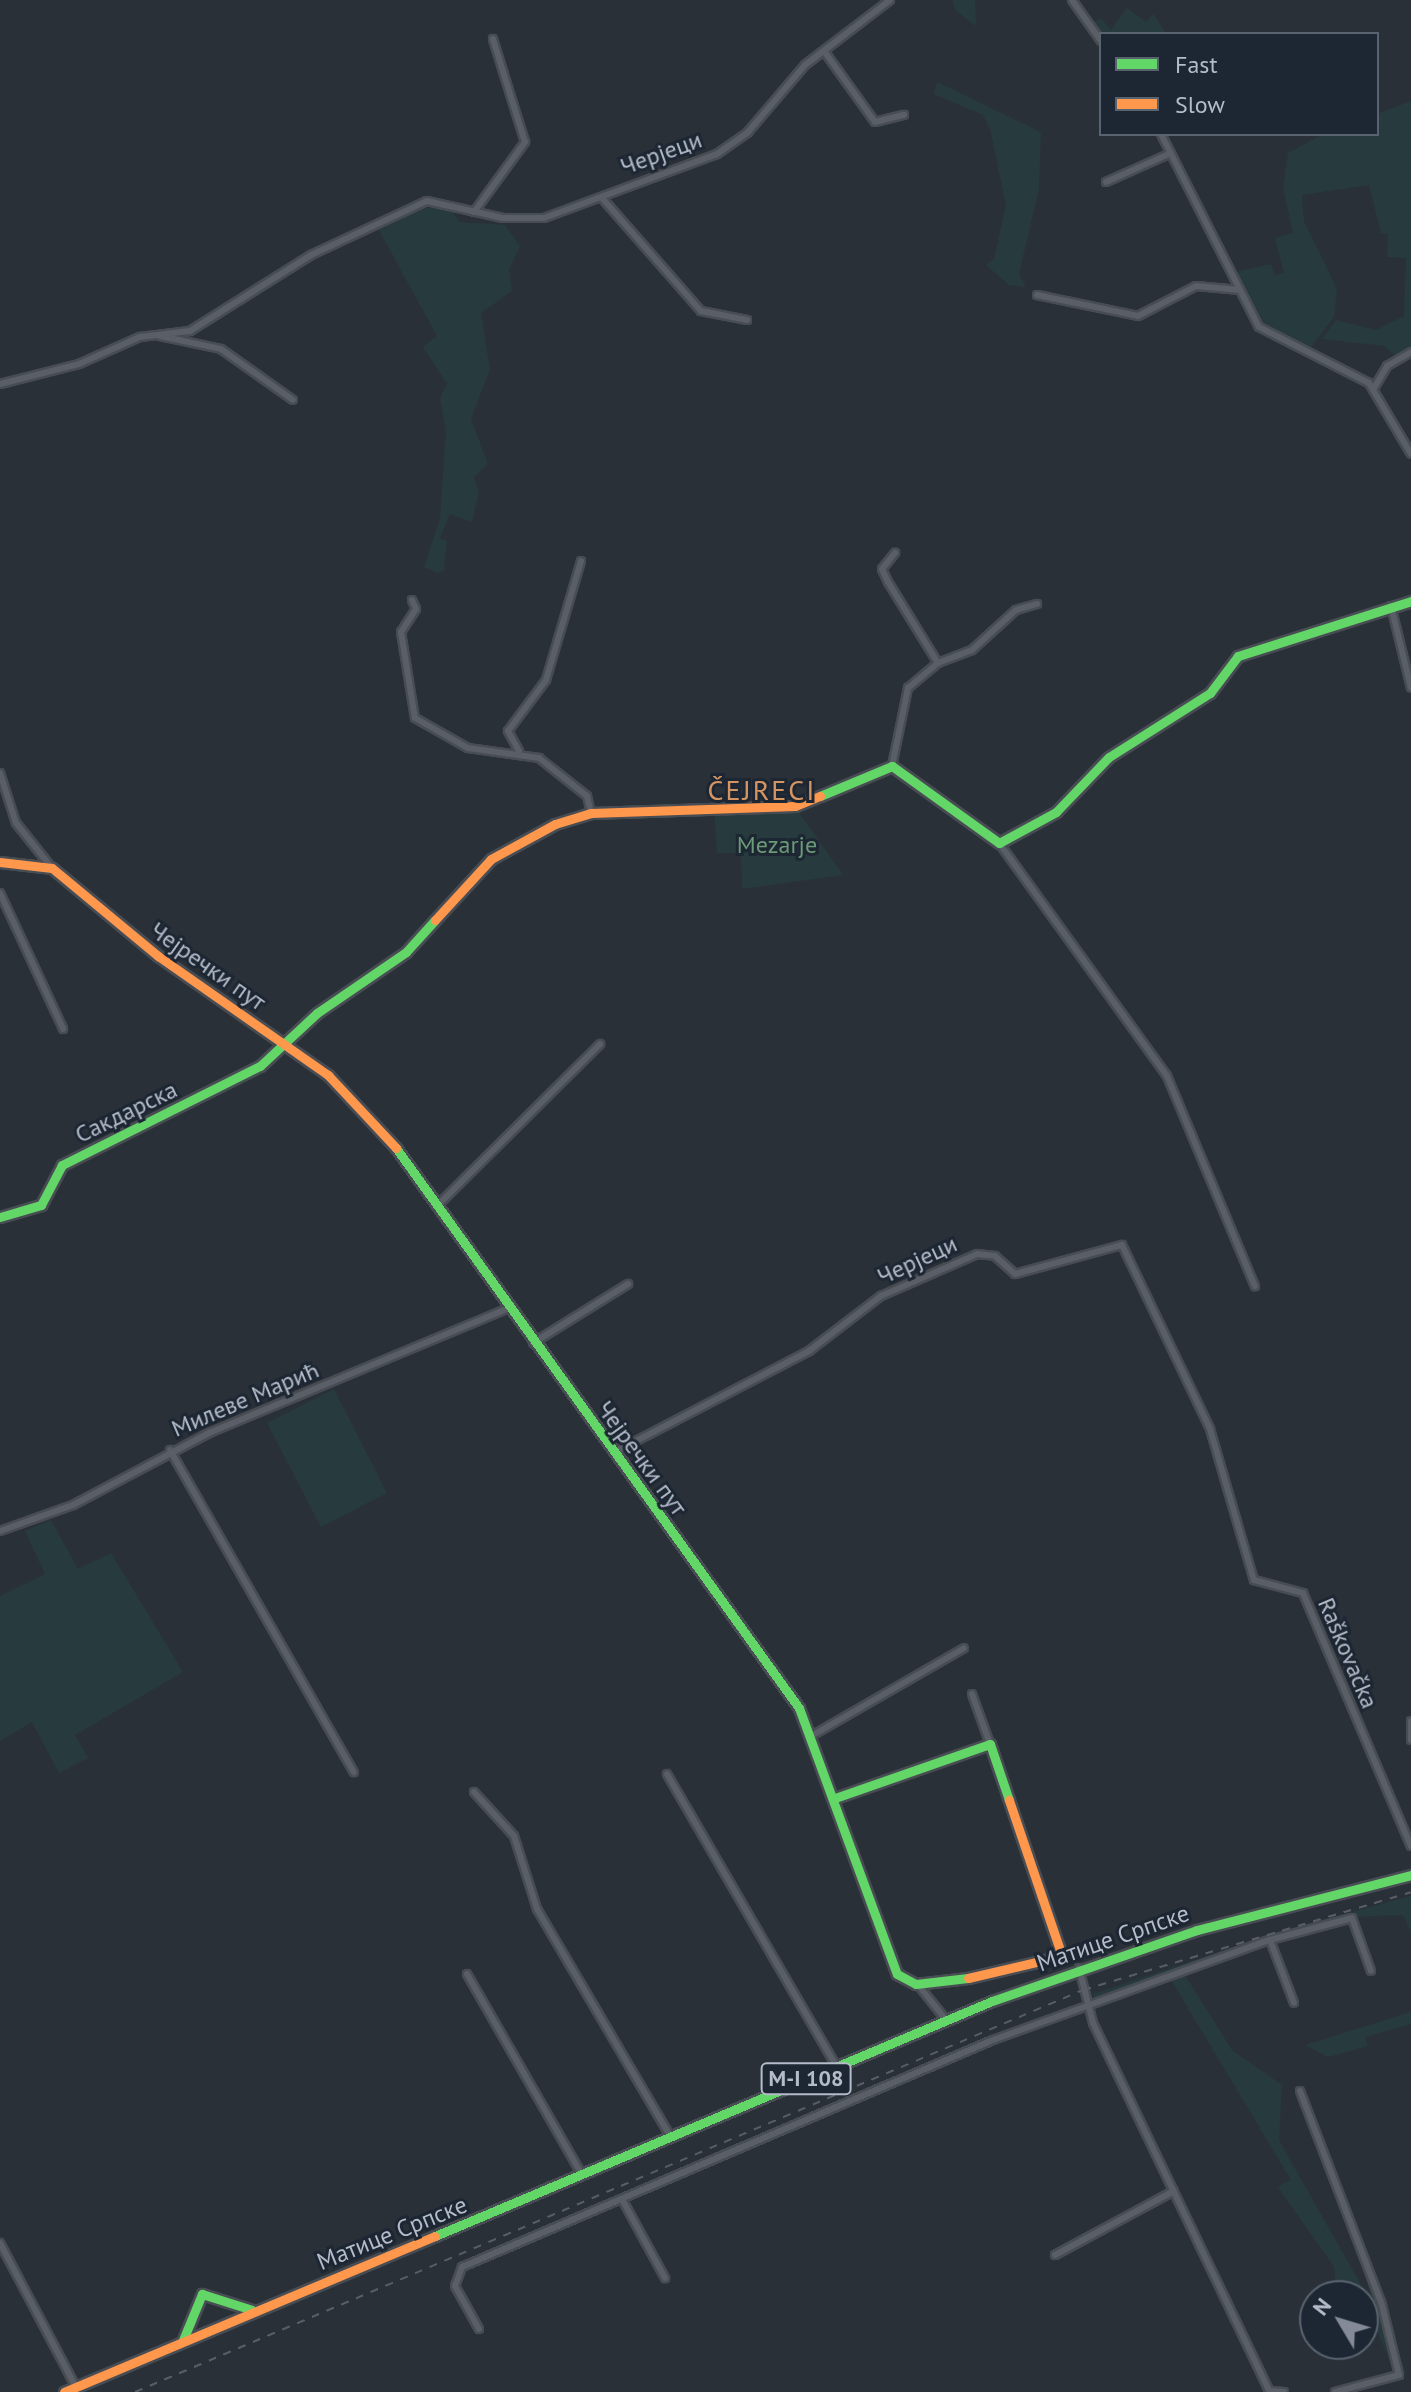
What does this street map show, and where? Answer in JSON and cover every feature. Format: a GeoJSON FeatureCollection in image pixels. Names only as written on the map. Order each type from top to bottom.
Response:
{"type":"FeatureCollection","features":[{"type":"Feature","properties":{"kind":"street","name":"Черјеци"},"geometry":{"type":"LineString","coordinates":[[0,384],[152,334],[199,327],[311,255],[427,201],[474,212],[544,218],[732,146],[824,51],[888,0]]}},
{"type":"Feature","properties":{"kind":"street"},"geometry":{"type":"LineString","coordinates":[[1072,0],[1099,38]]}},
{"type":"Feature","properties":{"kind":"street"},"geometry":{"type":"LineString","coordinates":[[474,212],[525,142],[493,39]]}},
{"type":"Feature","properties":{"kind":"street"},"geometry":{"type":"LineString","coordinates":[[824,51],[875,122],[904,115]]}},
{"type":"Feature","properties":{"kind":"street"},"geometry":{"type":"LineString","coordinates":[[1162,136],[1240,290],[1268,336],[1305,351],[1374,388],[1411,454]]}},
{"type":"Feature","properties":{"kind":"street"},"geometry":{"type":"LineString","coordinates":[[1106,182],[1171,153]]}},
{"type":"Feature","properties":{"kind":"street"},"geometry":{"type":"LineString","coordinates":[[602,198],[701,311],[747,320]]}},
{"type":"Feature","properties":{"kind":"street"},"geometry":{"type":"LineString","coordinates":[[1037,295],[1138,316],[1196,286],[1240,290]]}},
{"type":"Feature","properties":{"kind":"street"},"geometry":{"type":"LineString","coordinates":[[152,334],[221,349],[293,400]]}},
{"type":"Feature","properties":{"kind":"street"},"geometry":{"type":"LineString","coordinates":[[1374,388],[1387,366],[1411,352]]}},
{"type":"Feature","properties":{"kind":"street"},"geometry":{"type":"LineString","coordinates":[[895,553],[882,569],[938,663]]}},
{"type":"Feature","properties":{"kind":"street"},"geometry":{"type":"LineString","coordinates":[[519,751],[508,731],[546,680],[581,561]]}},
{"type":"Feature","properties":{"kind":"street"},"geometry":{"type":"LineString","coordinates":[[412,600],[416,609],[401,632],[415,718],[468,748],[519,751],[578,787],[591,813]]}},
{"type":"Feature","properties":{"kind":"street"},"geometry":{"type":"LineString","coordinates":[[999,843],[1056,812],[1109,757],[1210,693],[1253,648],[1411,601]]}},
{"type":"Feature","properties":{"kind":"street"},"geometry":{"type":"LineString","coordinates":[[892,766],[908,688],[938,663],[972,650],[1016,610],[1037,604]]}},
{"type":"Feature","properties":{"kind":"street"},"geometry":{"type":"LineString","coordinates":[[1391,606],[1411,688]]}},
{"type":"Feature","properties":{"kind":"street"},"geometry":{"type":"LineString","coordinates":[[282,1044],[406,952],[491,859],[591,813],[795,806],[892,766]]}},
{"type":"Feature","properties":{"kind":"street"},"geometry":{"type":"LineString","coordinates":[[892,766],[999,843],[1167,1076],[1255,1286]]}},
{"type":"Feature","properties":{"kind":"street"},"geometry":{"type":"LineString","coordinates":[[0,773],[16,823],[52,868]]}},
{"type":"Feature","properties":{"kind":"street"},"geometry":{"type":"LineString","coordinates":[[0,862],[52,868]]}},
{"type":"Feature","properties":{"kind":"street","name":"Чејречки пут"},"geometry":{"type":"LineString","coordinates":[[52,868],[131,935],[282,1044],[373,1117],[813,1735],[890,1966],[916,1984]]}},
{"type":"Feature","properties":{"kind":"street"},"geometry":{"type":"LineString","coordinates":[[0,893],[63,1029]]}},
{"type":"Feature","properties":{"kind":"street","name":"Сакдарска"},"geometry":{"type":"LineString","coordinates":[[0,1217],[41,1205],[62,1165],[242,1078],[282,1044]]}},
{"type":"Feature","properties":{"kind":"street"},"geometry":{"type":"LineString","coordinates":[[437,1206],[600,1044]]}},
{"type":"Feature","properties":{"kind":"street","name":"Черјеци"},"geometry":{"type":"LineString","coordinates":[[614,1453],[809,1351],[881,1296],[977,1254],[995,1256],[1015,1274],[1115,1243],[1126,1249],[1185,1366],[1232,1508]]}},
{"type":"Feature","properties":{"kind":"street"},"geometry":{"type":"LineString","coordinates":[[533,1343],[628,1284]]}},
{"type":"Feature","properties":{"kind":"street","name":"Милеве Мaрић"},"geometry":{"type":"LineString","coordinates":[[0,1531],[73,1505],[170,1450],[509,1308]]}},
{"type":"Feature","properties":{"kind":"street"},"geometry":{"type":"LineString","coordinates":[[170,1450],[354,1772]]}},
{"type":"Feature","properties":{"kind":"street","name":"Raškovačka"},"geometry":{"type":"LineString","coordinates":[[1232,1508],[1254,1580],[1303,1593],[1411,1846]]}},
{"type":"Feature","properties":{"kind":"street"},"geometry":{"type":"LineString","coordinates":[[813,1735],[964,1648]]}},
{"type":"Feature","properties":{"kind":"street"},"geometry":{"type":"LineString","coordinates":[[916,1984],[984,1978],[1064,1953],[972,1694]]}},
{"type":"Feature","properties":{"kind":"street"},"geometry":{"type":"LineString","coordinates":[[1411,1721],[1411,1740]]}},
{"type":"Feature","properties":{"kind":"street"},"geometry":{"type":"LineString","coordinates":[[835,1798],[990,1744]]}},
{"type":"Feature","properties":{"kind":"street"},"geometry":{"type":"LineString","coordinates":[[667,1774],[836,2066]]}},
{"type":"Feature","properties":{"kind":"street"},"geometry":{"type":"LineString","coordinates":[[474,1792],[514,1836],[520,1874],[671,2137]]}},
{"type":"Feature","properties":{"kind":"street","name":"Матице Српске"},"geometry":{"type":"LineString","coordinates":[[182,2341],[836,2066],[1079,1968],[1411,1875]]}},
{"type":"Feature","properties":{"kind":"street"},"geometry":{"type":"LineString","coordinates":[[479,2329],[455,2286],[462,2267],[1086,2003],[1270,1940],[1352,1918],[1371,1971]]}},
{"type":"Feature","properties":{"kind":"street"},"geometry":{"type":"LineString","coordinates":[[1270,1940],[1294,2003]]}},
{"type":"Feature","properties":{"kind":"street"},"geometry":{"type":"LineString","coordinates":[[1079,1968],[1086,2003],[1270,2391],[1284,2392]]}},
{"type":"Feature","properties":{"kind":"street"},"geometry":{"type":"LineString","coordinates":[[467,1974],[582,2175]]}},
{"type":"Feature","properties":{"kind":"street"},"geometry":{"type":"LineString","coordinates":[[916,1984],[931,1994],[946,2021]]}},
{"type":"Feature","properties":{"kind":"street"},"geometry":{"type":"LineString","coordinates":[[1300,2091],[1382,2305],[1399,2375],[1335,2392]]}},
{"type":"Feature","properties":{"kind":"street"},"geometry":{"type":"LineString","coordinates":[[1055,2255],[1174,2191]]}},
{"type":"Feature","properties":{"kind":"street"},"geometry":{"type":"LineString","coordinates":[[623,2201],[665,2278]]}},
{"type":"Feature","properties":{"kind":"street"},"geometry":{"type":"LineString","coordinates":[[0,2243],[76,2387]]}},
{"type":"Feature","properties":{"kind":"street"},"geometry":{"type":"LineString","coordinates":[[182,2341],[202,2294],[228,2308],[256,2310]]}},
{"type":"Feature","properties":{"kind":"street","name":"M-I 108"},"geometry":{"type":"LineString","coordinates":[[64,2392],[182,2341]]}},
{"type":"Feature","properties":{"kind":"green space"},"geometry":{"type":"Polygon","coordinates":[[[952,0],[975,0],[976,26],[956,11],[952,0]]]}},
{"type":"Feature","properties":{"kind":"green space"},"geometry":{"type":"Polygon","coordinates":[[[1127,8],[1146,22],[1154,14],[1165,32],[1099,33],[1092,24],[1101,18],[1111,30],[1127,8]]]}},
{"type":"Feature","properties":{"kind":"green space"},"geometry":{"type":"Polygon","coordinates":[[[937,82],[1041,132],[1039,189],[1019,274],[1026,287],[1009,285],[986,265],[994,259],[1006,205],[990,129],[983,115],[934,94],[937,82]]]}},
{"type":"Feature","properties":{"kind":"green space"},"geometry":{"type":"Polygon","coordinates":[[[1411,101],[1411,353],[1399,359],[1384,346],[1322,339],[1336,320],[1376,330],[1404,316],[1406,258],[1387,257],[1388,234],[1381,233],[1369,185],[1302,195],[1304,221],[1337,289],[1334,317],[1309,350],[1265,328],[1236,272],[1271,264],[1275,275],[1284,273],[1275,238],[1293,233],[1283,188],[1288,153],[1319,136],[1379,136],[1379,113],[1411,101]]]}},
{"type":"Feature","properties":{"kind":"green space"},"geometry":{"type":"Polygon","coordinates":[[[450,207],[459,222],[505,225],[520,246],[509,270],[512,291],[481,313],[490,369],[471,419],[488,464],[474,477],[479,492],[472,522],[450,514],[440,538],[447,541],[444,571],[437,573],[424,567],[440,518],[446,431],[440,398],[447,384],[423,347],[437,336],[379,230],[422,208],[450,207]]]}},
{"type":"Feature","properties":{"kind":"green space","name":"Mezarje"},"geometry":{"type":"Polygon","coordinates":[[[796,808],[843,875],[742,889],[741,853],[717,853],[714,811],[796,808]]]}},
{"type":"Feature","properties":{"kind":"green space"},"geometry":{"type":"Polygon","coordinates":[[[334,1389],[387,1493],[321,1527],[267,1423],[334,1389]]]}},
{"type":"Feature","properties":{"kind":"green space"},"geometry":{"type":"Polygon","coordinates":[[[51,1520],[78,1569],[111,1553],[183,1672],[75,1735],[88,1758],[59,1773],[32,1722],[0,1741],[0,1596],[45,1574],[25,1531],[51,1520]]]}},
{"type":"Feature","properties":{"kind":"green space"},"geometry":{"type":"Polygon","coordinates":[[[1411,1896],[1411,1932],[1403,1915],[1350,1917],[1095,2000],[1093,1994],[1284,1930],[1411,1896]]]}},
{"type":"Feature","properties":{"kind":"green space"},"geometry":{"type":"Polygon","coordinates":[[[1183,1972],[1232,2050],[1282,2085],[1279,2140],[1358,2280],[1335,2280],[1334,2267],[1278,2187],[1291,2180],[1170,1978],[1183,1972]]]}},
{"type":"Feature","properties":{"kind":"green space"},"geometry":{"type":"Polygon","coordinates":[[[1411,2012],[1411,2024],[1365,2037],[1368,2046],[1328,2057],[1305,2045],[1411,2012]]]}},
{"type":"Feature","properties":{"kind":"green space"},"geometry":{"type":"Polygon","coordinates":[[[1353,2228],[1372,2280],[1366,2280],[1353,2228]]]}},
{"type":"Feature","properties":{"kind":"green space"},"geometry":{"type":"Polygon","coordinates":[[[1379,2300],[1406,2374],[1396,2376],[1379,2336],[1379,2300]]]}},
{"type":"Feature","properties":{"kind":"railway"},"geometry":{"type":"LineString","coordinates":[[135,2392],[1083,1990],[1411,1892]]}},
{"type":"Feature","properties":{"kind":"traffic: fast"},"geometry":{"type":"LineString","coordinates":[[820,796],[892,766],[999,843],[1056,812],[1109,757],[1210,693],[1238,656],[1411,601]]}},
{"type":"Feature","properties":{"kind":"traffic: fast"},"geometry":{"type":"LineString","coordinates":[[0,1217],[41,1205],[62,1165],[260,1066],[317,1013],[406,952],[435,920]]}},
{"type":"Feature","properties":{"kind":"traffic: fast"},"geometry":{"type":"LineString","coordinates":[[396,1148],[799,1708],[897,1974],[916,1984],[968,1978]]}},
{"type":"Feature","properties":{"kind":"traffic: fast"},"geometry":{"type":"LineString","coordinates":[[835,1798],[990,1744],[1009,1800]]}},
{"type":"Feature","properties":{"kind":"traffic: fast"},"geometry":{"type":"LineString","coordinates":[[435,2236],[992,2001],[1197,1930],[1411,1875]]}},
{"type":"Feature","properties":{"kind":"traffic: fast"},"geometry":{"type":"LineString","coordinates":[[183,2340],[202,2294],[252,2310]]}},
{"type":"Feature","properties":{"kind":"traffic: slow"},"geometry":{"type":"LineString","coordinates":[[435,920],[491,859],[555,824],[591,813],[795,806],[820,796]]}},
{"type":"Feature","properties":{"kind":"traffic: slow"},"geometry":{"type":"LineString","coordinates":[[0,862],[52,868],[158,956],[328,1075],[396,1148]]}},
{"type":"Feature","properties":{"kind":"traffic: slow"},"geometry":{"type":"LineString","coordinates":[[968,1978],[1062,1956],[1009,1800]]}},
{"type":"Feature","properties":{"kind":"traffic: slow"},"geometry":{"type":"LineString","coordinates":[[64,2392],[435,2236]]}},
{"type":"Feature","properties":{"kind":"district","name":"ČEJRECI"},"geometry":{"type":"Point","coordinates":[762,790]}}]}
